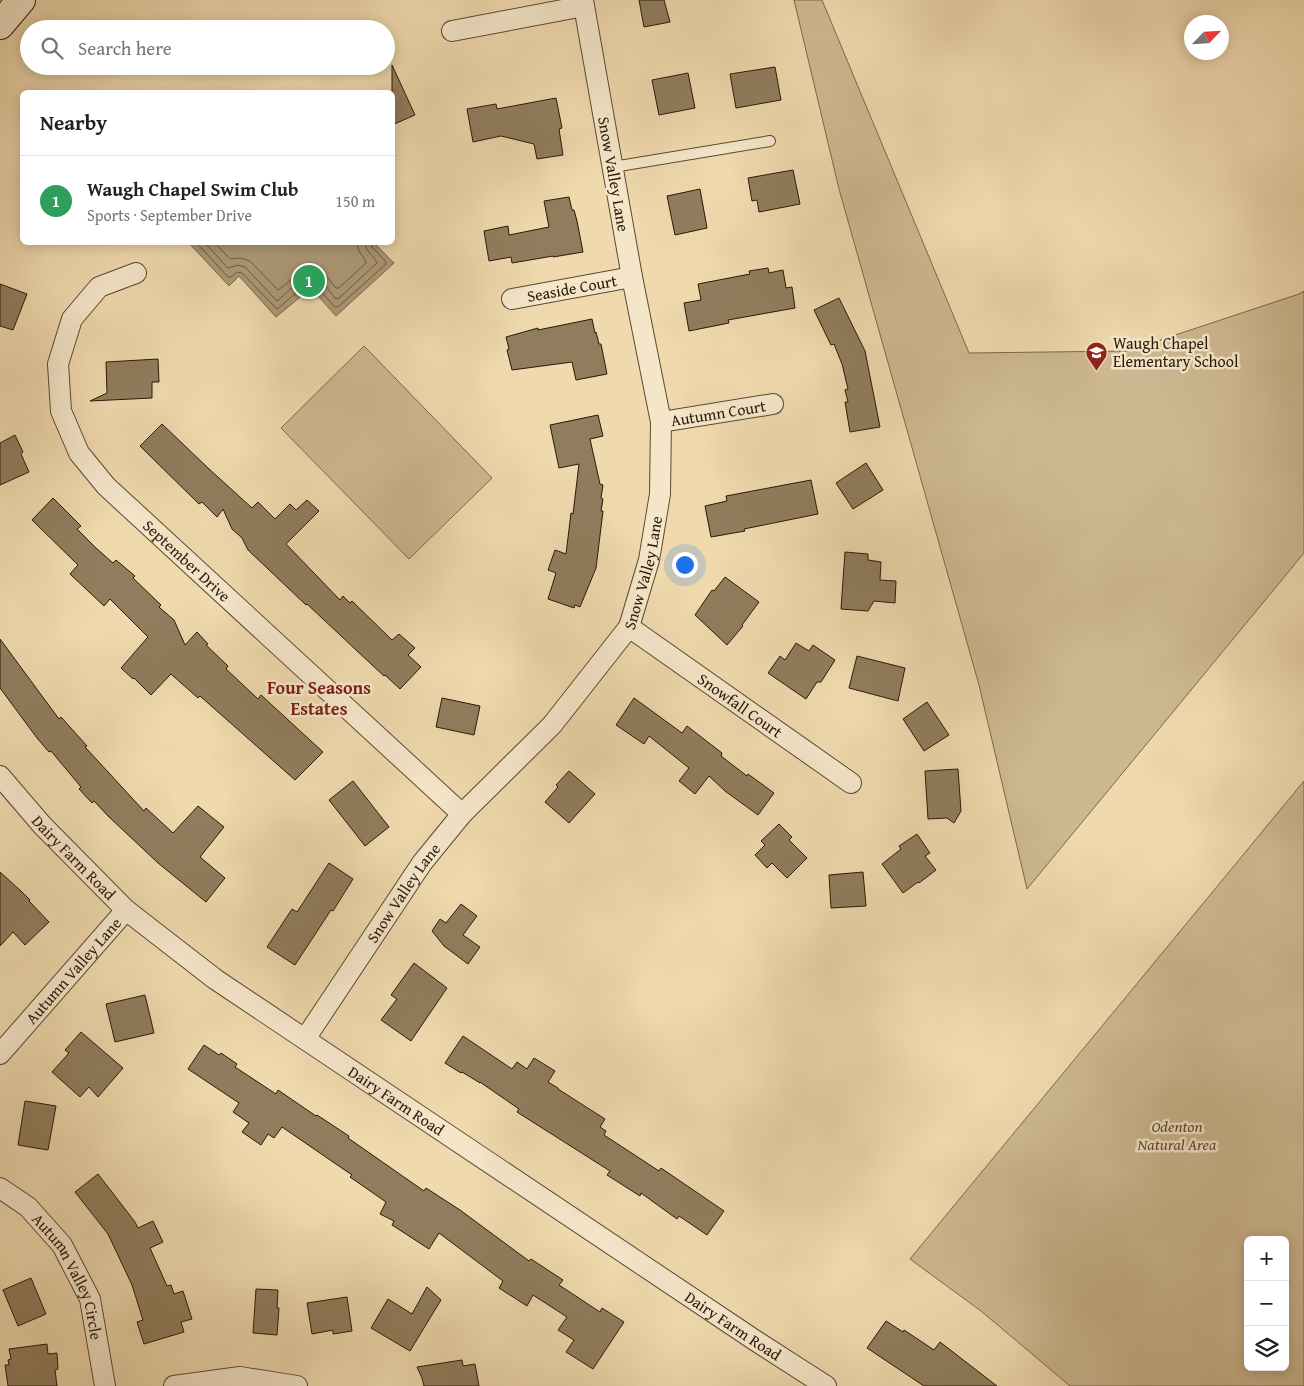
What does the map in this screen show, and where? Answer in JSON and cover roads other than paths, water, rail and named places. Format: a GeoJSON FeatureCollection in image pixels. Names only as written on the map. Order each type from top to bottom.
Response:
{"type":"FeatureCollection","features":[{"type":"Feature","properties":{"kind":"main road"},"geometry":{"type":"LineString","coordinates":[[0,25],[22,0]]}},
{"type":"Feature","properties":{"kind":"street"},"geometry":{"type":"LineString","coordinates":[[452,31],[584,3]]}},
{"type":"Feature","properties":{"kind":"street","name":"Snow Valley Lane"},"geometry":{"type":"LineString","coordinates":[[305,1039],[422,863],[462,814],[552,725],[628,627],[649,560],[660,494],[661,422],[632,277],[584,3]]}},
{"type":"Feature","properties":{"kind":"street","name":"September Drive"},"geometry":{"type":"LineString","coordinates":[[136,273],[99,286],[72,319],[58,364],[61,411],[79,453],[106,486],[462,814]]}},
{"type":"Feature","properties":{"kind":"street","name":"Seaside Court"},"geometry":{"type":"LineString","coordinates":[[512,299],[632,277]]}},
{"type":"Feature","properties":{"kind":"street","name":"Autumn Court"},"geometry":{"type":"LineString","coordinates":[[661,422],[773,404]]}},
{"type":"Feature","properties":{"kind":"street","name":"Snowfall Court"},"geometry":{"type":"LineString","coordinates":[[628,627],[851,783]]}},
{"type":"Feature","properties":{"kind":"street","name":"Dairy Farm Road"},"geometry":{"type":"LineString","coordinates":[[0,776],[42,825],[126,910],[215,979],[733,1326],[826,1386]]}},
{"type":"Feature","properties":{"kind":"street","name":"Autumn Valley Lane"},"geometry":{"type":"LineString","coordinates":[[0,1054],[126,910]]}},
{"type":"Feature","properties":{"kind":"street","name":"Autumn Valley Circle"},"geometry":{"type":"LineString","coordinates":[[0,1188],[28,1207],[62,1245],[90,1299],[105,1386]]}},
{"type":"Feature","properties":{"kind":"street"},"geometry":{"type":"LineString","coordinates":[[174,1386],[240,1377],[297,1386]]}},
{"type":"Feature","properties":{"kind":"lane"},"geometry":{"type":"LineString","coordinates":[[613,167],[770,141]]}},
{"type":"Feature","properties":{"kind":"water"},"geometry":{"type":"Polygon","coordinates":[[[191,245],[376,245],[394,263],[336,316],[311,288],[276,317],[239,276],[229,286],[191,245]]]}},
{"type":"Feature","properties":{"kind":"place","name":"Waugh Chapel Swim Club"},"geometry":{"type":"Point","coordinates":[309,281]}},
{"type":"Feature","properties":{"kind":"place","name":"Waugh Chapel Elementary School"},"geometry":{"type":"Point","coordinates":[1097,371]}},
{"type":"Feature","properties":{"kind":"district","name":"Four Seasons Estates"},"geometry":{"type":"Point","coordinates":[319,698]}},
{"type":"Feature","properties":{"kind":"park label","name":"Odenton Natural Area"},"geometry":{"type":"Point","coordinates":[1177,1135]}}]}
